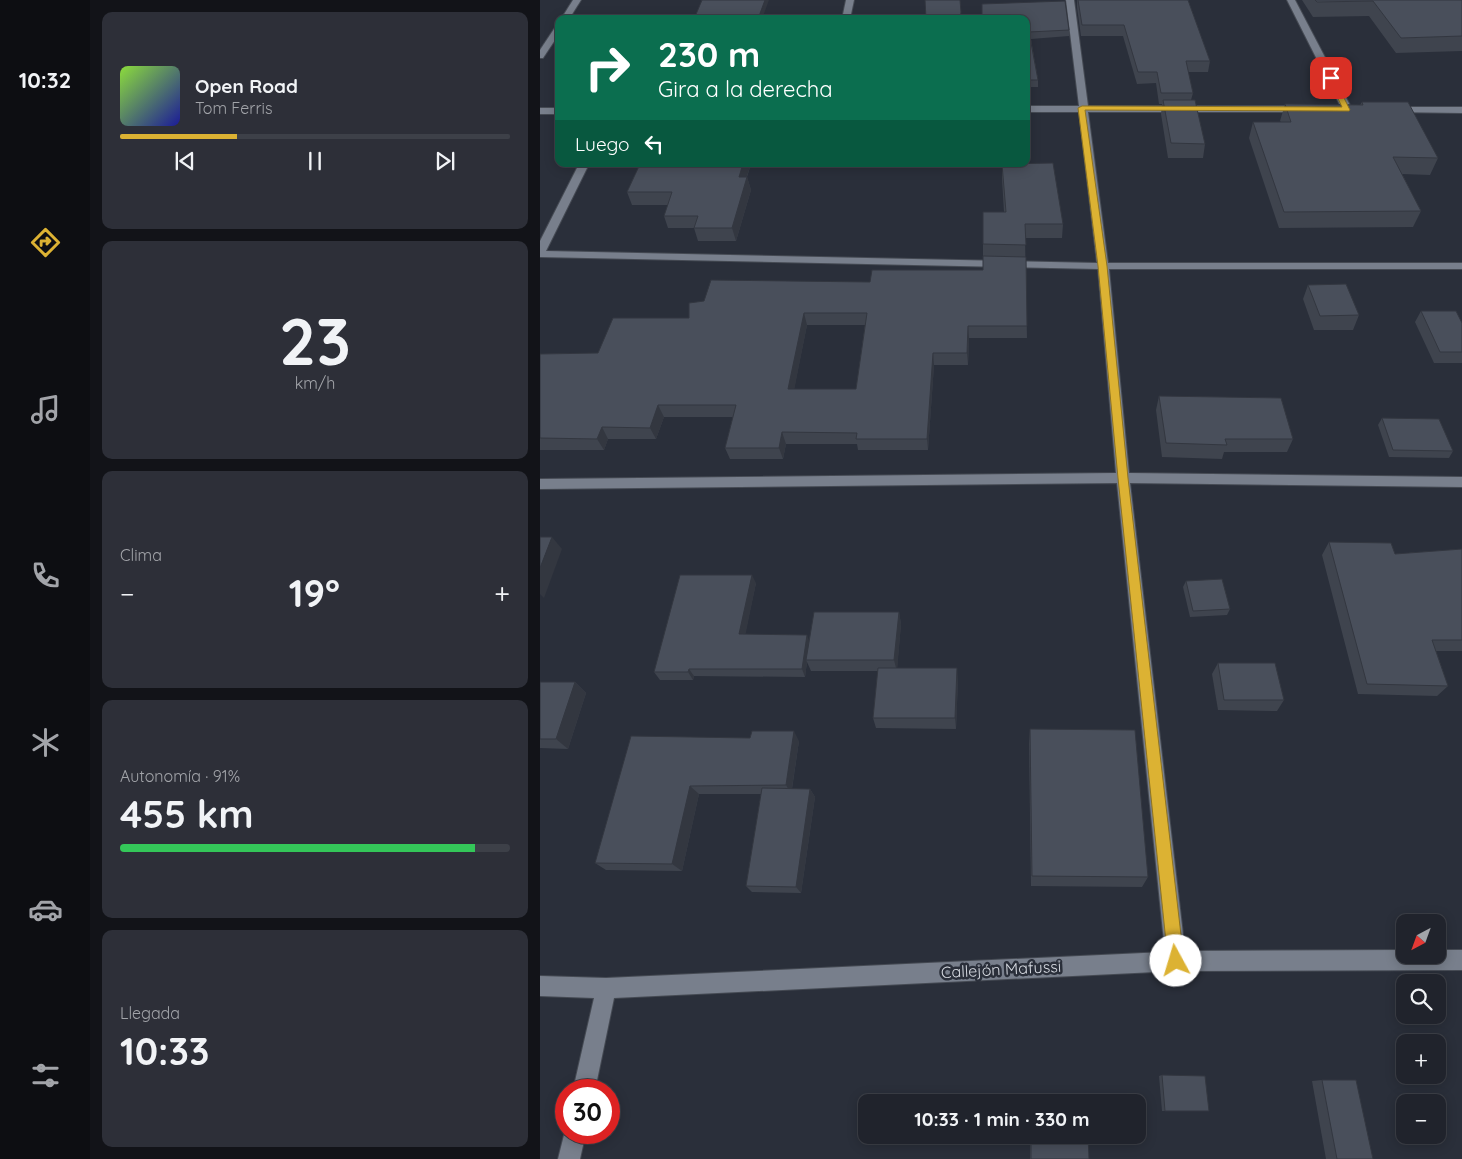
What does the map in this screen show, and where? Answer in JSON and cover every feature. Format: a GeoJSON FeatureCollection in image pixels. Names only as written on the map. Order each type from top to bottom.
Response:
{"type":"FeatureCollection","features":[{"type":"Feature","properties":{"kind":"street"},"geometry":{"type":"LineString","coordinates":[[568,15],[577,0]]}},
{"type":"Feature","properties":{"kind":"street"},"geometry":{"type":"LineString","coordinates":[[847,15],[850,0]]}},
{"type":"Feature","properties":{"kind":"street"},"geometry":{"type":"LineString","coordinates":[[1070,0],[1103,266],[1123,478],[1176,961]]}},
{"type":"Feature","properties":{"kind":"street"},"geometry":{"type":"LineString","coordinates":[[1292,0],[1346,109]]}},
{"type":"Feature","properties":{"kind":"street"},"geometry":{"type":"LineString","coordinates":[[540,56],[555,34]]}},
{"type":"Feature","properties":{"kind":"street"},"geometry":{"type":"LineString","coordinates":[[1030,109],[1307,109]]}},
{"type":"Feature","properties":{"kind":"street"},"geometry":{"type":"LineString","coordinates":[[1384,110],[1461,112]]}},
{"type":"Feature","properties":{"kind":"street"},"geometry":{"type":"LineString","coordinates":[[540,111],[555,111]]}},
{"type":"Feature","properties":{"kind":"street"},"geometry":{"type":"LineString","coordinates":[[583,167],[540,253],[1103,266],[1462,266]]}},
{"type":"Feature","properties":{"kind":"street"},"geometry":{"type":"LineString","coordinates":[[540,484],[1123,478],[1462,482]]}},
{"type":"Feature","properties":{"kind":"street","name":"Callejón Mafussi"},"geometry":{"type":"LineString","coordinates":[[540,986],[606,988],[1176,961],[1462,960]]}},
{"type":"Feature","properties":{"kind":"street"},"geometry":{"type":"LineString","coordinates":[[586,1079],[606,988]]}},
{"type":"Feature","properties":{"kind":"street"},"geometry":{"type":"LineString","coordinates":[[570,1159],[573,1144]]}},
{"type":"Feature","properties":{"kind":"building"},"geometry":{"type":"Polygon","coordinates":[[[702,0],[765,0],[759,15],[696,15],[702,0]]]}},
{"type":"Feature","properties":{"kind":"building"},"geometry":{"type":"Polygon","coordinates":[[[925,0],[960,0],[961,15],[926,15],[925,0]]]}},
{"type":"Feature","properties":{"kind":"building"},"geometry":{"type":"Polygon","coordinates":[[[1078,0],[1188,0],[1210,61],[1186,61],[1193,93],[1161,93],[1157,72],[1138,72],[1124,25],[1082,25],[1078,0]]]}},
{"type":"Feature","properties":{"kind":"building"},"geometry":{"type":"Polygon","coordinates":[[[1315,0],[1462,0],[1462,36],[1401,38],[1373,1],[1317,2],[1315,0]]]}},
{"type":"Feature","properties":{"kind":"building"},"geometry":{"type":"Polygon","coordinates":[[[1065,1],[1069,30],[1030,32],[1030,15],[982,15],[982,4],[1065,1]]]}},
{"type":"Feature","properties":{"kind":"building"},"geometry":{"type":"Polygon","coordinates":[[[1030,37],[1038,80],[1030,80],[1030,37]]]}},
{"type":"Feature","properties":{"kind":"building"},"geometry":{"type":"Polygon","coordinates":[[[1163,100],[1195,100],[1205,144],[1171,143],[1163,100]]]}},
{"type":"Feature","properties":{"kind":"building"},"geometry":{"type":"Polygon","coordinates":[[[1362,102],[1408,102],[1438,158],[1393,157],[1421,211],[1284,212],[1253,122],[1291,122],[1285,104],[1363,105],[1362,102]]]}},
{"type":"Feature","properties":{"kind":"building"},"geometry":{"type":"Polygon","coordinates":[[[1030,163],[1053,163],[1063,224],[1025,224],[1026,245],[983,244],[983,212],[1006,212],[1002,167],[1030,167],[1030,163]]]}},
{"type":"Feature","properties":{"kind":"building"},"geometry":{"type":"Polygon","coordinates":[[[639,167],[742,167],[739,177],[747,177],[732,228],[694,228],[698,216],[664,216],[672,192],[627,192],[639,167]]]}},
{"type":"Feature","properties":{"kind":"building"},"geometry":{"type":"Polygon","coordinates":[[[983,256],[1026,257],[1027,326],[968,326],[967,353],[933,353],[927,439],[856,439],[857,433],[782,432],[779,448],[725,448],[736,405],[658,405],[650,428],[602,427],[597,439],[540,438],[540,354],[598,353],[613,318],[689,318],[689,303],[704,301],[711,280],[870,282],[872,270],[983,270],[983,256]],[[804,313],[788,389],[856,389],[867,313],[804,313]]]}},
{"type":"Feature","properties":{"kind":"building"},"geometry":{"type":"Polygon","coordinates":[[[1346,284],[1359,315],[1320,316],[1308,285],[1346,284]]]}},
{"type":"Feature","properties":{"kind":"building"},"geometry":{"type":"Polygon","coordinates":[[[1421,311],[1456,311],[1462,323],[1462,352],[1440,352],[1421,311]]]}},
{"type":"Feature","properties":{"kind":"building"},"geometry":{"type":"Polygon","coordinates":[[[1159,396],[1281,398],[1293,439],[1225,439],[1227,445],[1166,443],[1159,396]]]}},
{"type":"Feature","properties":{"kind":"building"},"geometry":{"type":"Polygon","coordinates":[[[1382,418],[1439,419],[1453,451],[1393,450],[1382,418]]]}},
{"type":"Feature","properties":{"kind":"building"},"geometry":{"type":"Polygon","coordinates":[[[540,537],[552,537],[540,568],[540,537]]]}},
{"type":"Feature","properties":{"kind":"building"},"geometry":{"type":"Polygon","coordinates":[[[1329,542],[1391,543],[1395,554],[1462,549],[1462,640],[1432,640],[1448,686],[1367,684],[1329,542]]]}},
{"type":"Feature","properties":{"kind":"building"},"geometry":{"type":"Polygon","coordinates":[[[680,575],[752,575],[739,634],[807,635],[802,669],[689,669],[688,672],[654,672],[680,575]]]}},
{"type":"Feature","properties":{"kind":"building"},"geometry":{"type":"Polygon","coordinates":[[[1222,579],[1230,609],[1193,611],[1186,581],[1222,579]]]}},
{"type":"Feature","properties":{"kind":"building"},"geometry":{"type":"Polygon","coordinates":[[[814,612],[899,612],[894,660],[806,660],[814,612]]]}},
{"type":"Feature","properties":{"kind":"building"},"geometry":{"type":"Polygon","coordinates":[[[1218,663],[1275,663],[1284,700],[1224,700],[1218,663]]]}},
{"type":"Feature","properties":{"kind":"building"},"geometry":{"type":"Polygon","coordinates":[[[878,668],[957,668],[955,718],[873,718],[878,668]]]}},
{"type":"Feature","properties":{"kind":"building"},"geometry":{"type":"Polygon","coordinates":[[[540,682],[575,682],[556,739],[540,739],[540,682]]]}},
{"type":"Feature","properties":{"kind":"building"},"geometry":{"type":"Polygon","coordinates":[[[1030,729],[1135,730],[1148,877],[1032,876],[1030,729]]]}},
{"type":"Feature","properties":{"kind":"building"},"geometry":{"type":"Polygon","coordinates":[[[752,731],[794,731],[786,785],[690,786],[672,864],[595,863],[631,736],[750,738],[752,731]]]}},
{"type":"Feature","properties":{"kind":"building"},"geometry":{"type":"Polygon","coordinates":[[[762,788],[810,789],[796,887],[746,886],[762,788]]]}},
{"type":"Feature","properties":{"kind":"building"},"geometry":{"type":"Polygon","coordinates":[[[1162,1075],[1205,1076],[1209,1111],[1165,1111],[1162,1075]]]}},
{"type":"Feature","properties":{"kind":"building"},"geometry":{"type":"Polygon","coordinates":[[[1322,1080],[1356,1080],[1373,1159],[1337,1159],[1322,1080]]]}},
{"type":"Feature","properties":{"kind":"building"},"geometry":{"type":"Polygon","coordinates":[[[1031,1144],[1088,1144],[1089,1159],[1031,1159],[1031,1144]]]}},
{"type":"Feature","properties":{"kind":"route"},"geometry":{"type":"LineString","coordinates":[[1176,961],[1123,478],[1103,266],[1082,108],[1347,110],[1331,78]]}}]}
